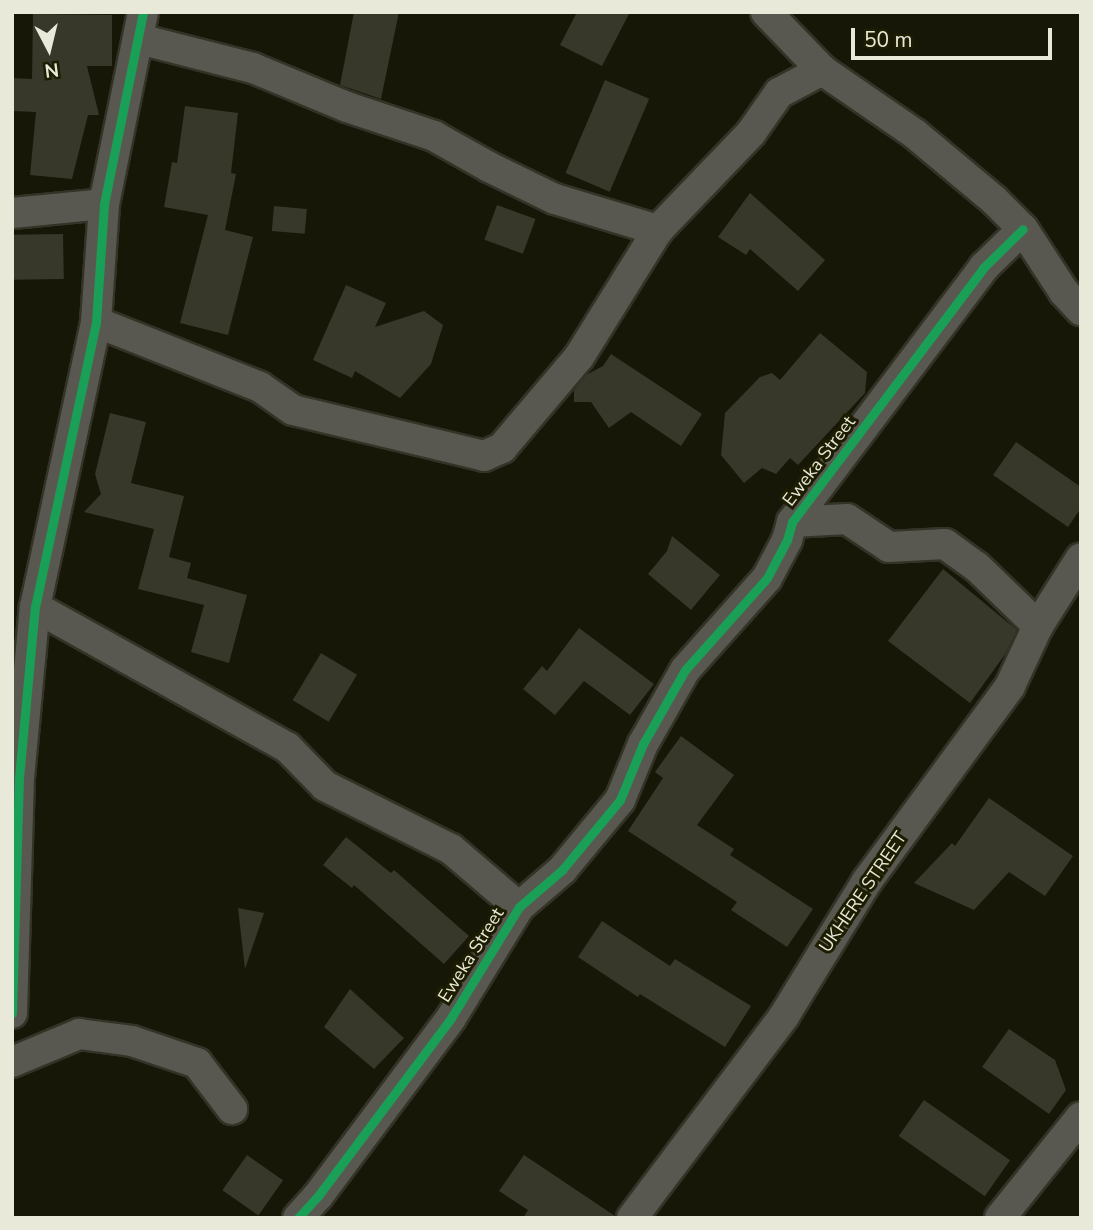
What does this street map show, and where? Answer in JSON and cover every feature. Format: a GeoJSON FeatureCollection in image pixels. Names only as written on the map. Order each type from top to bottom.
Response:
{"type":"FeatureCollection","features":[{"type":"Feature","properties":{"kind":"street"},"geometry":{"type":"LineString","coordinates":[[765,12],[822,70],[915,134],[994,200],[1023,229],[1064,292],[1081,310]]}},
{"type":"Feature","properties":{"kind":"street"},"geometry":{"type":"LineString","coordinates":[[12,1013],[16,779],[35,607],[96,322],[104,204],[141,25],[347,107],[434,136],[555,199],[658,230]]}},
{"type":"Feature","properties":{"kind":"street"},"geometry":{"type":"LineString","coordinates":[[96,322],[260,387],[293,410],[484,456],[502,447],[579,357],[658,230],[751,133],[779,93],[822,70]]}},
{"type":"Feature","properties":{"kind":"street"},"geometry":{"type":"LineString","coordinates":[[12,214],[104,204]]}},
{"type":"Feature","properties":{"kind":"street","name":"Eweka Street"},"geometry":{"type":"LineString","coordinates":[[298,1218],[318,1196],[450,1018],[519,907],[562,870],[620,800],[643,744],[685,670],[766,578],[787,540],[792,522],[984,267],[1023,229]]}},
{"type":"Feature","properties":{"kind":"street"},"geometry":{"type":"LineString","coordinates":[[792,522],[846,519],[889,547],[945,544],[977,567],[1038,626]]}},
{"type":"Feature","properties":{"kind":"street","name":"UKHERE STREET"},"geometry":{"type":"LineString","coordinates":[[632,1218],[784,1016],[867,881],[1010,686],[1038,626],[1081,558]]}},
{"type":"Feature","properties":{"kind":"street"},"geometry":{"type":"LineString","coordinates":[[35,607],[287,747],[325,786],[451,849],[519,907]]}},
{"type":"Feature","properties":{"kind":"street"},"geometry":{"type":"LineString","coordinates":[[12,1062],[79,1034],[132,1041],[197,1063],[232,1109]]}},
{"type":"Feature","properties":{"kind":"street"},"geometry":{"type":"LineString","coordinates":[[1000,1218],[1081,1117]]}},
{"type":"Feature","properties":{"kind":"building"},"geometry":{"type":"Polygon","coordinates":[[[354,12],[399,12],[381,99],[340,85],[354,12]]]}},
{"type":"Feature","properties":{"kind":"building"},"geometry":{"type":"Polygon","coordinates":[[[577,12],[630,12],[602,66],[560,45],[577,12]]]}},
{"type":"Feature","properties":{"kind":"building"},"geometry":{"type":"Polygon","coordinates":[[[33,14],[112,15],[112,66],[87,66],[99,115],[88,115],[72,179],[30,175],[36,112],[12,111],[12,78],[32,79],[33,14]]]}},
{"type":"Feature","properties":{"kind":"building"},"geometry":{"type":"Polygon","coordinates":[[[605,80],[649,99],[610,192],[566,173],[605,80]]]}},
{"type":"Feature","properties":{"kind":"building"},"geometry":{"type":"Polygon","coordinates":[[[185,106],[238,113],[231,173],[236,174],[225,230],[253,237],[228,335],[180,323],[208,215],[164,207],[172,162],[177,163],[185,106]]]}},
{"type":"Feature","properties":{"kind":"building"},"geometry":{"type":"Polygon","coordinates":[[[750,193],[825,260],[798,291],[750,249],[746,255],[718,237],[750,193]]]}},
{"type":"Feature","properties":{"kind":"building"},"geometry":{"type":"Polygon","coordinates":[[[497,205],[536,219],[523,254],[484,240],[497,205]]]}},
{"type":"Feature","properties":{"kind":"building"},"geometry":{"type":"Polygon","coordinates":[[[274,206],[307,209],[305,234],[272,231],[274,206]]]}},
{"type":"Feature","properties":{"kind":"building"},"geometry":{"type":"Polygon","coordinates":[[[63,234],[64,279],[14,280],[13,235],[63,234]]]}},
{"type":"Feature","properties":{"kind":"building"},"geometry":{"type":"Polygon","coordinates":[[[346,285],[386,303],[375,327],[424,311],[443,325],[431,364],[400,398],[355,371],[352,378],[313,360],[346,285]]]}},
{"type":"Feature","properties":{"kind":"building"},"geometry":{"type":"Polygon","coordinates":[[[820,333],[867,372],[865,393],[798,465],[790,458],[776,474],[762,468],[744,483],[721,455],[725,413],[760,377],[772,373],[780,380],[820,333]]]}},
{"type":"Feature","properties":{"kind":"building"},"geometry":{"type":"Polygon","coordinates":[[[611,354],[702,414],[681,446],[631,412],[609,428],[591,402],[574,402],[574,390],[586,375],[603,366],[611,354]]]}},
{"type":"Feature","properties":{"kind":"building"},"geometry":{"type":"Polygon","coordinates":[[[110,413],[146,422],[131,483],[184,496],[169,557],[191,563],[187,578],[247,595],[229,663],[191,652],[204,605],[138,589],[154,529],[84,512],[101,494],[95,474],[110,413]]]}},
{"type":"Feature","properties":{"kind":"building"},"geometry":{"type":"Polygon","coordinates":[[[1016,442],[1081,487],[1081,508],[1068,527],[993,475],[1016,442]]]}},
{"type":"Feature","properties":{"kind":"building"},"geometry":{"type":"Polygon","coordinates":[[[672,536],[720,575],[691,610],[648,574],[667,551],[672,536]]]}},
{"type":"Feature","properties":{"kind":"building"},"geometry":{"type":"Polygon","coordinates":[[[943,569],[1017,630],[1006,653],[970,703],[888,641],[943,569]]]}},
{"type":"Feature","properties":{"kind":"building"},"geometry":{"type":"Polygon","coordinates":[[[579,628],[654,684],[630,715],[584,681],[555,715],[523,689],[542,666],[547,671],[579,628]]]}},
{"type":"Feature","properties":{"kind":"building"},"geometry":{"type":"Polygon","coordinates":[[[321,653],[357,675],[329,722],[293,700],[321,653]]]}},
{"type":"Feature","properties":{"kind":"building"},"geometry":{"type":"Polygon","coordinates":[[[681,736],[734,775],[697,825],[734,849],[730,855],[813,909],[787,947],[731,910],[737,902],[628,831],[663,778],[655,772],[681,736]]]}},
{"type":"Feature","properties":{"kind":"building"},"geometry":{"type":"Polygon","coordinates":[[[989,798],[1073,856],[1045,896],[1009,872],[974,910],[914,883],[952,843],[955,846],[989,798]]]}},
{"type":"Feature","properties":{"kind":"building"},"geometry":{"type":"Polygon","coordinates":[[[346,837],[391,873],[394,870],[469,936],[444,964],[354,885],[352,888],[323,865],[346,837]]]}},
{"type":"Feature","properties":{"kind":"building"},"geometry":{"type":"Polygon","coordinates":[[[238,908],[264,913],[245,969],[238,908]]]}},
{"type":"Feature","properties":{"kind":"building"},"geometry":{"type":"Polygon","coordinates":[[[602,921],[670,966],[675,959],[751,1006],[725,1047],[640,994],[638,997],[578,957],[602,921]]]}},
{"type":"Feature","properties":{"kind":"building"},"geometry":{"type":"Polygon","coordinates":[[[350,989],[404,1038],[374,1069],[324,1027],[350,989]]]}},
{"type":"Feature","properties":{"kind":"building"},"geometry":{"type":"Polygon","coordinates":[[[1009,1029],[1055,1060],[1066,1090],[1049,1114],[982,1067],[1009,1029]]]}},
{"type":"Feature","properties":{"kind":"building"},"geometry":{"type":"Polygon","coordinates":[[[924,1100],[1010,1160],[985,1196],[899,1136],[924,1100]]]}},
{"type":"Feature","properties":{"kind":"building"},"geometry":{"type":"Polygon","coordinates":[[[247,1155],[283,1180],[258,1215],[222,1190],[247,1155]]]}},
{"type":"Feature","properties":{"kind":"building"},"geometry":{"type":"Polygon","coordinates":[[[524,1155],[615,1218],[523,1218],[528,1210],[499,1191],[524,1155]]]}},
{"type":"Feature","properties":{"kind":"cycle path"},"geometry":{"type":"LineString","coordinates":[[12,1013],[19,778],[35,607],[96,322],[104,204],[143,12]]}},
{"type":"Feature","properties":{"kind":"cycle path"},"geometry":{"type":"LineString","coordinates":[[298,1218],[318,1196],[451,1018],[519,907],[562,870],[620,800],[643,744],[685,670],[767,578],[787,540],[792,522],[984,267],[1023,229]]}}]}
